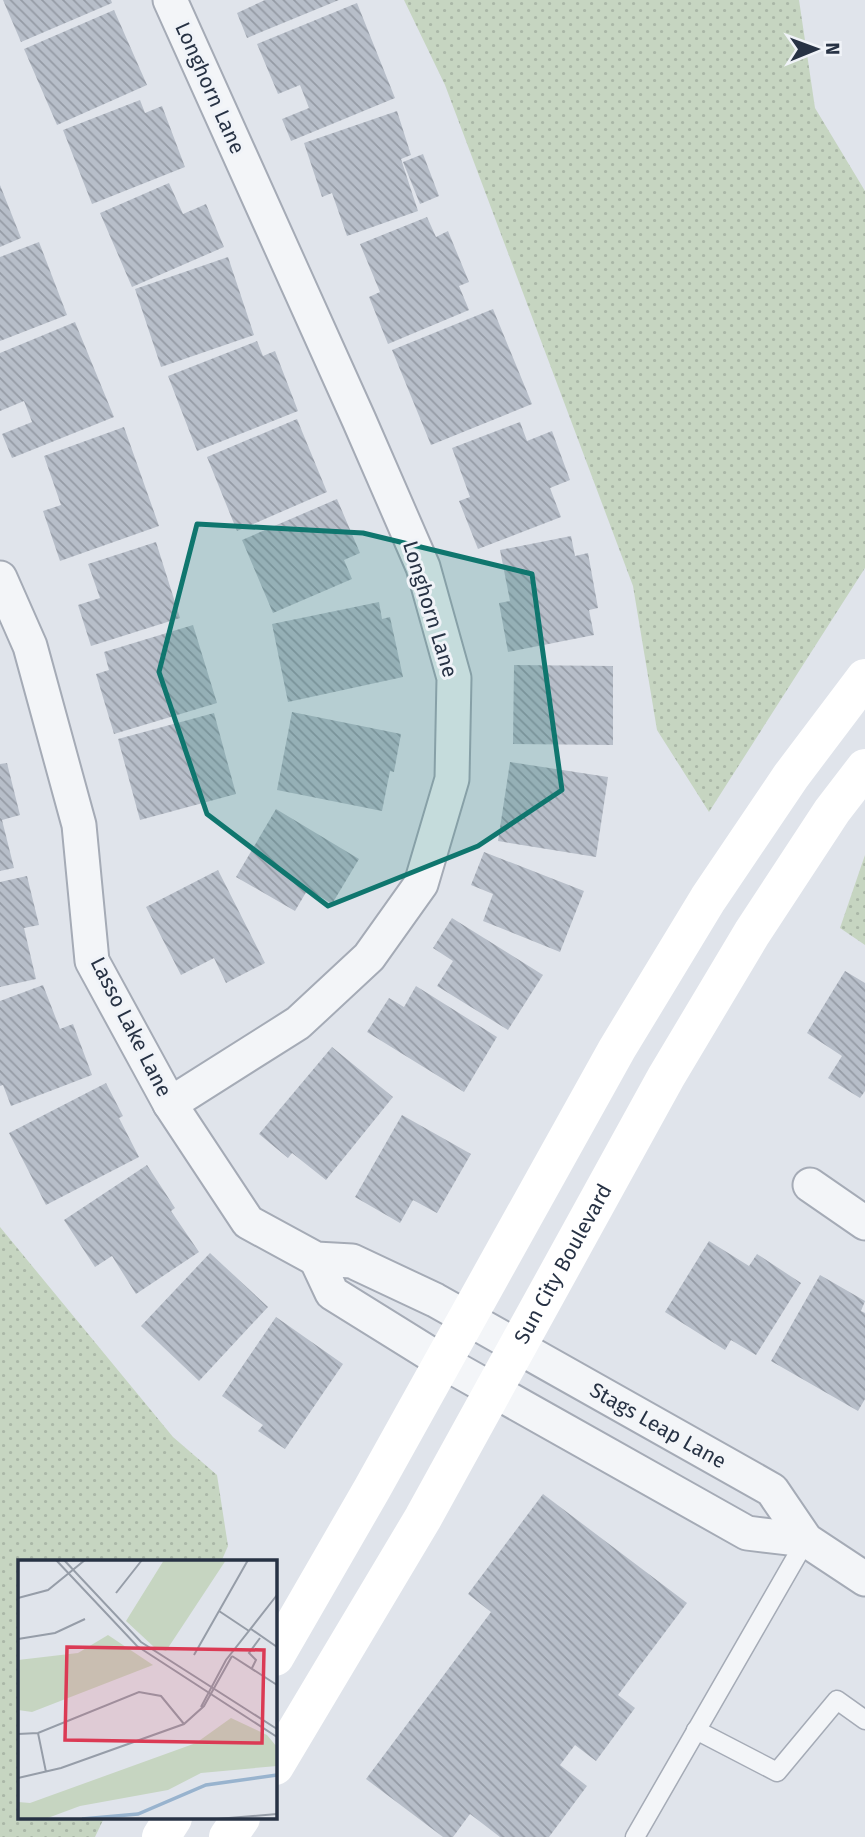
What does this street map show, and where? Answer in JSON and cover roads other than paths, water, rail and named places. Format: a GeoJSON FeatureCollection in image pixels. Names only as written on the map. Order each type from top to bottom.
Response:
{"type":"FeatureCollection","features":[{"type":"Feature","properties":{"kind":"street","name":"Longhorn Lane"},"geometry":{"type":"LineString","coordinates":[[170,0],[423,567],[454,678],[452,779],[421,884],[369,957],[298,1023],[170,1104]]}},
{"type":"Feature","properties":{"kind":"street","name":"Lasso Lake Lane"},"geometry":{"type":"LineString","coordinates":[[0,578],[30,646],[79,825],[92,961],[170,1104],[248,1222],[316,1259],[352,1261],[493,1333]]}},
{"type":"Feature","properties":{"kind":"street","name":"Sun City Boulevard"},"geometry":{"type":"LineString","coordinates":[[276,1764],[409,1542],[468,1376],[493,1333],[617,1049],[708,899],[791,776],[865,678]]}},
{"type":"Feature","properties":{"kind":"street","name":"Sun City Boulevard"},"geometry":{"type":"LineString","coordinates":[[276,1656],[468,1376],[493,1333],[666,1077],[746,944],[832,811],[865,768]]}},
{"type":"Feature","properties":{"kind":"street"},"geometry":{"type":"LineString","coordinates":[[810,1185],[865,1223]]}},
{"type":"Feature","properties":{"kind":"street"},"geometry":{"type":"LineString","coordinates":[[316,1259],[332,1293],[468,1376]]}},
{"type":"Feature","properties":{"kind":"street","name":"Stags Leap Lane"},"geometry":{"type":"LineString","coordinates":[[493,1333],[772,1490],[806,1540],[865,1579]]}},
{"type":"Feature","properties":{"kind":"street","name":"Stags Leap Lane"},"geometry":{"type":"LineString","coordinates":[[468,1376],[747,1533],[806,1540]]}},
{"type":"Feature","properties":{"kind":"street"},"geometry":{"type":"LineString","coordinates":[[161,1837],[172,1820]]}},
{"type":"Feature","properties":{"kind":"street"},"geometry":{"type":"LineString","coordinates":[[228,1837],[240,1820]]}},
{"type":"Feature","properties":{"kind":"lane"},"geometry":{"type":"LineString","coordinates":[[635,1837],[806,1540]]}},
{"type":"Feature","properties":{"kind":"lane"},"geometry":{"type":"LineString","coordinates":[[696,1730],[777,1772],[836,1700],[865,1720]]}}]}
